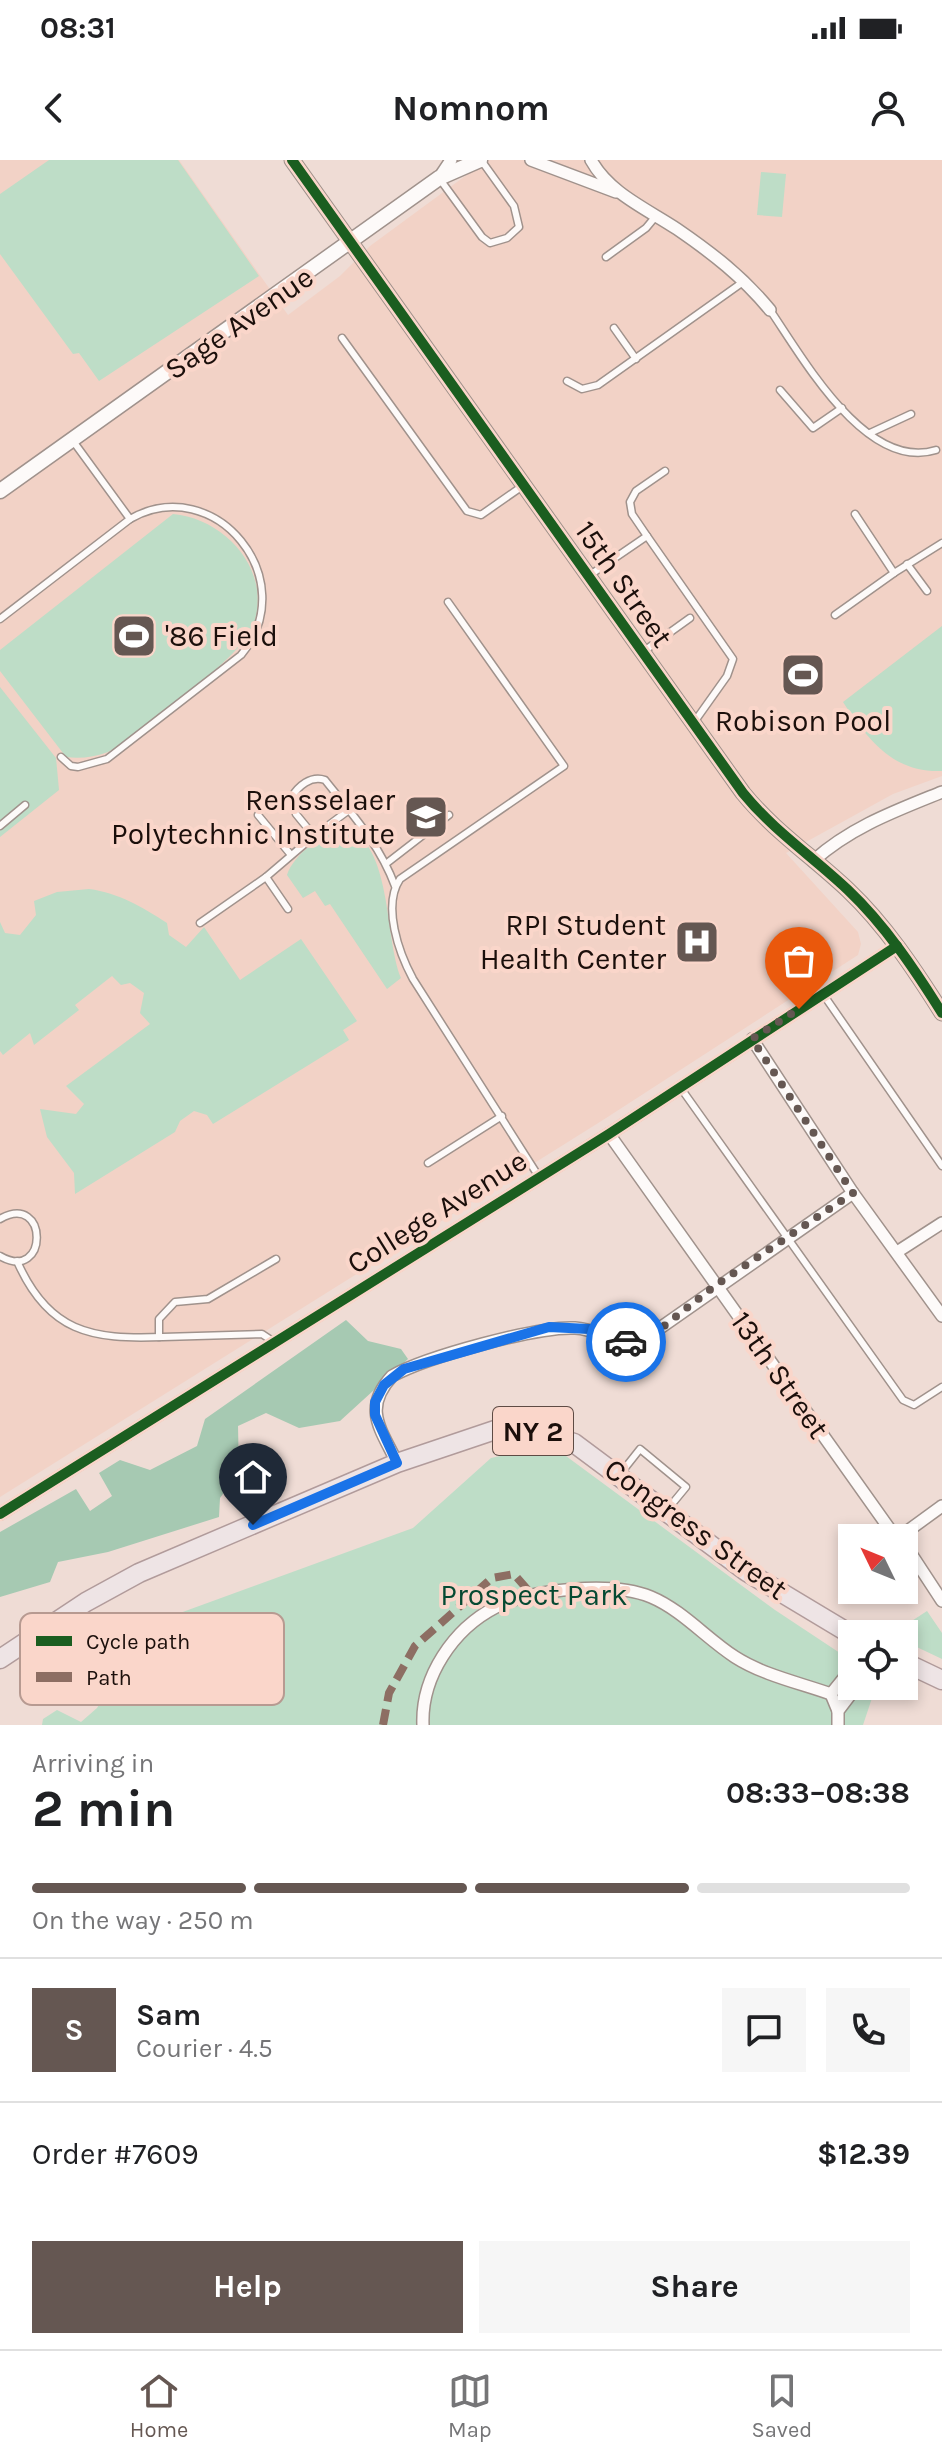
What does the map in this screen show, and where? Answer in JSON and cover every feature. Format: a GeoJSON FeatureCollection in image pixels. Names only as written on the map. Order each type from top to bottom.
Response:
{"type":"FeatureCollection","features":[{"type":"Feature","properties":{"kind":"main road","name":"Congress Street"},"geometry":{"type":"LineString","coordinates":[[69,1613],[176,1556],[397,1463],[495,1430],[527,1429],[574,1443],[747,1572],[838,1627]]}},
{"type":"Feature","properties":{"kind":"main road","name":"Congress Street"},"geometry":{"type":"LineString","coordinates":[[0,1659],[20,1646]]}},
{"type":"Feature","properties":{"kind":"main road"},"geometry":{"type":"LineString","coordinates":[[918,1669],[942,1680]]}},
{"type":"Feature","properties":{"kind":"street","name":"15th Street"},"geometry":{"type":"LineString","coordinates":[[292,160],[765,821],[849,891],[897,946],[942,1013]]}},
{"type":"Feature","properties":{"kind":"street"},"geometry":{"type":"LineString","coordinates":[[439,178],[451,160]]}},
{"type":"Feature","properties":{"kind":"street","name":"Sage Avenue"},"geometry":{"type":"LineString","coordinates":[[0,491],[352,244],[439,178],[480,160]]}},
{"type":"Feature","properties":{"kind":"street"},"geometry":{"type":"LineString","coordinates":[[531,160],[618,192],[746,280],[770,310]]}},
{"type":"Feature","properties":{"kind":"street"},"geometry":{"type":"LineString","coordinates":[[591,160],[618,192]]}},
{"type":"Feature","properties":{"kind":"street"},"geometry":{"type":"LineString","coordinates":[[813,861],[839,838],[862,825],[942,792]]}},
{"type":"Feature","properties":{"kind":"street","name":"College Avenue"},"geometry":{"type":"LineString","coordinates":[[0,1514],[609,1134],[897,946]]}},
{"type":"Feature","properties":{"kind":"street"},"geometry":{"type":"LineString","coordinates":[[752,1039],[853,1193],[942,1316]]}},
{"type":"Feature","properties":{"kind":"street","name":"13th Street"},"geometry":{"type":"LineString","coordinates":[[609,1134],[887,1524]]}},
{"type":"Feature","properties":{"kind":"street"},"geometry":{"type":"LineString","coordinates":[[397,1463],[375,1415],[381,1389],[392,1376],[404,1369],[549,1327],[589,1329],[629,1343],[640,1342],[716,1285],[853,1193]]}},
{"type":"Feature","properties":{"kind":"street"},"geometry":{"type":"LineString","coordinates":[[897,1252],[942,1223]]}},
{"type":"Feature","properties":{"kind":"street"},"geometry":{"type":"LineString","coordinates":[[917,1524],[942,1506]]}},
{"type":"Feature","properties":{"kind":"street"},"geometry":{"type":"LineString","coordinates":[[918,1564],[942,1601]]}},
{"type":"Feature","properties":{"kind":"street"},"geometry":{"type":"LineString","coordinates":[[423,1725],[431,1676],[446,1649],[463,1631],[497,1607],[572,1588],[622,1589],[651,1597],[736,1658],[831,1694],[838,1711],[838,1725]]}},
{"type":"Feature","properties":{"kind":"street"},"geometry":{"type":"LineString","coordinates":[[831,1694],[838,1685]]}},
{"type":"Feature","properties":{"kind":"street"},"geometry":{"type":"LineString","coordinates":[[838,1711],[846,1700]]}},
{"type":"Feature","properties":{"kind":"lane"},"geometry":{"type":"LineString","coordinates":[[439,178],[482,237],[490,243],[499,242],[519,227],[518,214],[480,160]]}},
{"type":"Feature","properties":{"kind":"lane"},"geometry":{"type":"LineString","coordinates":[[606,257],[646,228],[656,216]]}},
{"type":"Feature","properties":{"kind":"lane"},"geometry":{"type":"LineString","coordinates":[[567,381],[575,387],[590,389],[746,280]]}},
{"type":"Feature","properties":{"kind":"lane"},"geometry":{"type":"LineString","coordinates":[[770,310],[825,390],[870,433],[911,454],[936,450]]}},
{"type":"Feature","properties":{"kind":"lane"},"geometry":{"type":"LineString","coordinates":[[614,328],[636,359]]}},
{"type":"Feature","properties":{"kind":"lane"},"geometry":{"type":"LineString","coordinates":[[342,338],[467,511],[481,515],[524,485]]}},
{"type":"Feature","properties":{"kind":"lane"},"geometry":{"type":"LineString","coordinates":[[780,390],[813,428],[842,408]]}},
{"type":"Feature","properties":{"kind":"lane"},"geometry":{"type":"LineString","coordinates":[[870,433],[911,414]]}},
{"type":"Feature","properties":{"kind":"lane"},"geometry":{"type":"LineString","coordinates":[[73,441],[130,519]]}},
{"type":"Feature","properties":{"kind":"lane"},"geometry":{"type":"LineString","coordinates":[[665,471],[636,491],[630,502],[632,514],[733,659],[727,676],[693,724]]}},
{"type":"Feature","properties":{"kind":"lane"},"geometry":{"type":"LineString","coordinates":[[0,619],[130,519],[156,509],[185,509],[229,527],[246,545],[258,570],[263,602],[261,619],[257,633],[241,655],[107,759],[71,766],[61,757]]}},
{"type":"Feature","properties":{"kind":"lane"},"geometry":{"type":"LineString","coordinates":[[855,514],[894,573]]}},
{"type":"Feature","properties":{"kind":"lane"},"geometry":{"type":"LineString","coordinates":[[588,576],[647,536]]}},
{"type":"Feature","properties":{"kind":"lane"},"geometry":{"type":"LineString","coordinates":[[835,615],[942,543]]}},
{"type":"Feature","properties":{"kind":"lane"},"geometry":{"type":"LineString","coordinates":[[907,564],[927,591]]}},
{"type":"Feature","properties":{"kind":"lane"},"geometry":{"type":"LineString","coordinates":[[395,886],[408,872],[564,766],[448,602]]}},
{"type":"Feature","properties":{"kind":"lane"},"geometry":{"type":"LineString","coordinates":[[642,652],[690,618]]}},
{"type":"Feature","properties":{"kind":"lane"},"geometry":{"type":"LineString","coordinates":[[314,836],[292,806],[295,792],[316,778],[325,780],[387,863],[395,886],[395,924],[405,964],[540,1177]]}},
{"type":"Feature","properties":{"kind":"lane"},"geometry":{"type":"LineString","coordinates":[[0,826],[25,805]]}},
{"type":"Feature","properties":{"kind":"lane"},"geometry":{"type":"LineString","coordinates":[[200,923],[266,877],[349,810]]}},
{"type":"Feature","properties":{"kind":"lane"},"geometry":{"type":"LineString","coordinates":[[258,815],[291,855]]}},
{"type":"Feature","properties":{"kind":"lane"},"geometry":{"type":"LineString","coordinates":[[387,863],[449,815]]}},
{"type":"Feature","properties":{"kind":"lane"},"geometry":{"type":"LineString","coordinates":[[266,877],[288,909]]}},
{"type":"Feature","properties":{"kind":"lane"},"geometry":{"type":"LineString","coordinates":[[823,994],[942,1166]]}},
{"type":"Feature","properties":{"kind":"lane"},"geometry":{"type":"LineString","coordinates":[[680,1087],[903,1400],[914,1405],[942,1387]]}},
{"type":"Feature","properties":{"kind":"lane"},"geometry":{"type":"LineString","coordinates":[[428,1163],[502,1116]]}},
{"type":"Feature","properties":{"kind":"lane"},"geometry":{"type":"LineString","coordinates":[[0,1219],[12,1214],[23,1215],[37,1230],[34,1250],[17,1261]]}},
{"type":"Feature","properties":{"kind":"lane"},"geometry":{"type":"LineString","coordinates":[[0,1256],[17,1261],[36,1296],[57,1317],[75,1328],[101,1337],[262,1334],[274,1342]]}},
{"type":"Feature","properties":{"kind":"lane"},"geometry":{"type":"LineString","coordinates":[[159,1337],[159,1319],[175,1302],[208,1299],[276,1259]]}},
{"type":"Feature","properties":{"kind":"lane"},"geometry":{"type":"LineString","coordinates":[[619,1476],[640,1449],[686,1487],[665,1513]]}},
{"type":"Feature","properties":{"kind":"shaded area","name":"Rensselaer Polytechnic Institute"},"geometry":{"type":"Polygon","coordinates":[[[0,160],[179,160],[288,315],[340,276],[370,246],[487,160],[942,160],[942,776],[893,794],[786,853],[858,932],[861,944],[858,955],[603,1120],[0,1497],[0,160]]]}},
{"type":"Feature","properties":{"kind":"green space"},"geometry":{"type":"Polygon","coordinates":[[[49,160],[178,160],[259,276],[99,381],[79,353],[73,354],[0,254],[0,194],[49,160]]]}},
{"type":"Feature","properties":{"kind":"green space"},"geometry":{"type":"Polygon","coordinates":[[[761,172],[786,174],[782,217],[757,215],[761,172]]]}},
{"type":"Feature","properties":{"kind":"green space","name":"'86 Field"},"geometry":{"type":"Polygon","coordinates":[[[173,514],[211,526],[242,553],[252,570],[257,589],[257,610],[251,631],[208,677],[121,745],[98,755],[66,757],[0,671],[0,650],[173,514]]]}},
{"type":"Feature","properties":{"kind":"green space"},"geometry":{"type":"Polygon","coordinates":[[[942,626],[942,771],[925,770],[909,766],[884,752],[862,729],[843,702],[942,626]]]}},
{"type":"Feature","properties":{"kind":"green space"},"geometry":{"type":"Polygon","coordinates":[[[0,687],[56,758],[59,790],[0,837],[0,687]]]}},
{"type":"Feature","properties":{"kind":"green space"},"geometry":{"type":"Polygon","coordinates":[[[345,827],[360,837],[372,852],[385,894],[401,978],[387,989],[330,904],[325,906],[315,891],[303,898],[287,875],[296,859],[311,845],[345,827]]]}},
{"type":"Feature","properties":{"kind":"green space"},"geometry":{"type":"Polygon","coordinates":[[[89,889],[120,897],[167,923],[169,935],[186,947],[204,927],[240,980],[301,939],[357,1021],[343,1030],[349,1040],[213,1124],[207,1115],[194,1111],[180,1121],[175,1132],[75,1194],[74,1173],[47,1137],[40,1109],[76,1114],[84,1104],[66,1086],[150,1024],[140,1013],[144,993],[130,983],[121,985],[112,976],[75,1005],[79,1010],[34,1045],[30,1033],[3,1055],[0,1051],[0,922],[5,933],[20,935],[36,915],[34,901],[57,892],[89,889]]]}},
{"type":"Feature","properties":{"kind":"green space"},"geometry":{"type":"Polygon","coordinates":[[[346,1320],[368,1341],[401,1349],[408,1359],[340,1421],[299,1428],[266,1413],[238,1426],[239,1472],[220,1498],[219,1517],[108,1552],[58,1562],[50,1582],[0,1597],[0,1532],[76,1489],[90,1511],[112,1496],[99,1473],[120,1460],[150,1470],[197,1446],[205,1419],[346,1320]]]}},
{"type":"Feature","properties":{"kind":"green space","name":"Prospect Park"},"geometry":{"type":"Polygon","coordinates":[[[551,1445],[775,1610],[838,1652],[838,1700],[871,1700],[863,1725],[42,1725],[43,1719],[57,1710],[81,1722],[99,1705],[284,1705],[284,1613],[180,1613],[413,1528],[491,1458],[551,1445]]]}},
{"type":"Feature","properties":{"kind":"green space"},"geometry":{"type":"Polygon","coordinates":[[[927,1611],[942,1633],[942,1659],[918,1648],[918,1620],[913,1620],[927,1611]]]}},
{"type":"Feature","properties":{"kind":"marked path"},"geometry":{"type":"LineString","coordinates":[[383,1725],[389,1693],[415,1646],[492,1578],[514,1574],[534,1597]]}},
{"type":"Feature","properties":{"kind":"cycle path"},"geometry":{"type":"LineString","coordinates":[[292,160],[743,793],[767,819],[862,904],[899,948],[942,1013]]}},
{"type":"Feature","properties":{"kind":"cycle path"},"geometry":{"type":"LineString","coordinates":[[0,1514],[609,1134],[897,946]]}},
{"type":"Feature","properties":{"kind":"way so far"},"geometry":{"type":"LineString","coordinates":[[626,1342],[640,1342],[650,1337],[716,1285],[853,1193],[752,1039],[799,1009]]}},
{"type":"Feature","properties":{"kind":"place","name":"'86 Field"},"geometry":{"type":"Point","coordinates":[134,636]}},
{"type":"Feature","properties":{"kind":"place","name":"Robison Pool"},"geometry":{"type":"Point","coordinates":[803,675]}},
{"type":"Feature","properties":{"kind":"place","name":"Rensselaer Polytechnic Institute"},"geometry":{"type":"Point","coordinates":[426,817]}},
{"type":"Feature","properties":{"kind":"place","name":"RPI Student Health Center"},"geometry":{"type":"Point","coordinates":[697,942]}},
{"type":"Feature","properties":{"kind":"route"},"geometry":{"type":"LineString","coordinates":[[253,1525],[397,1463],[375,1415],[375,1402],[384,1385],[404,1369],[549,1327],[589,1329],[626,1342]]}}]}
